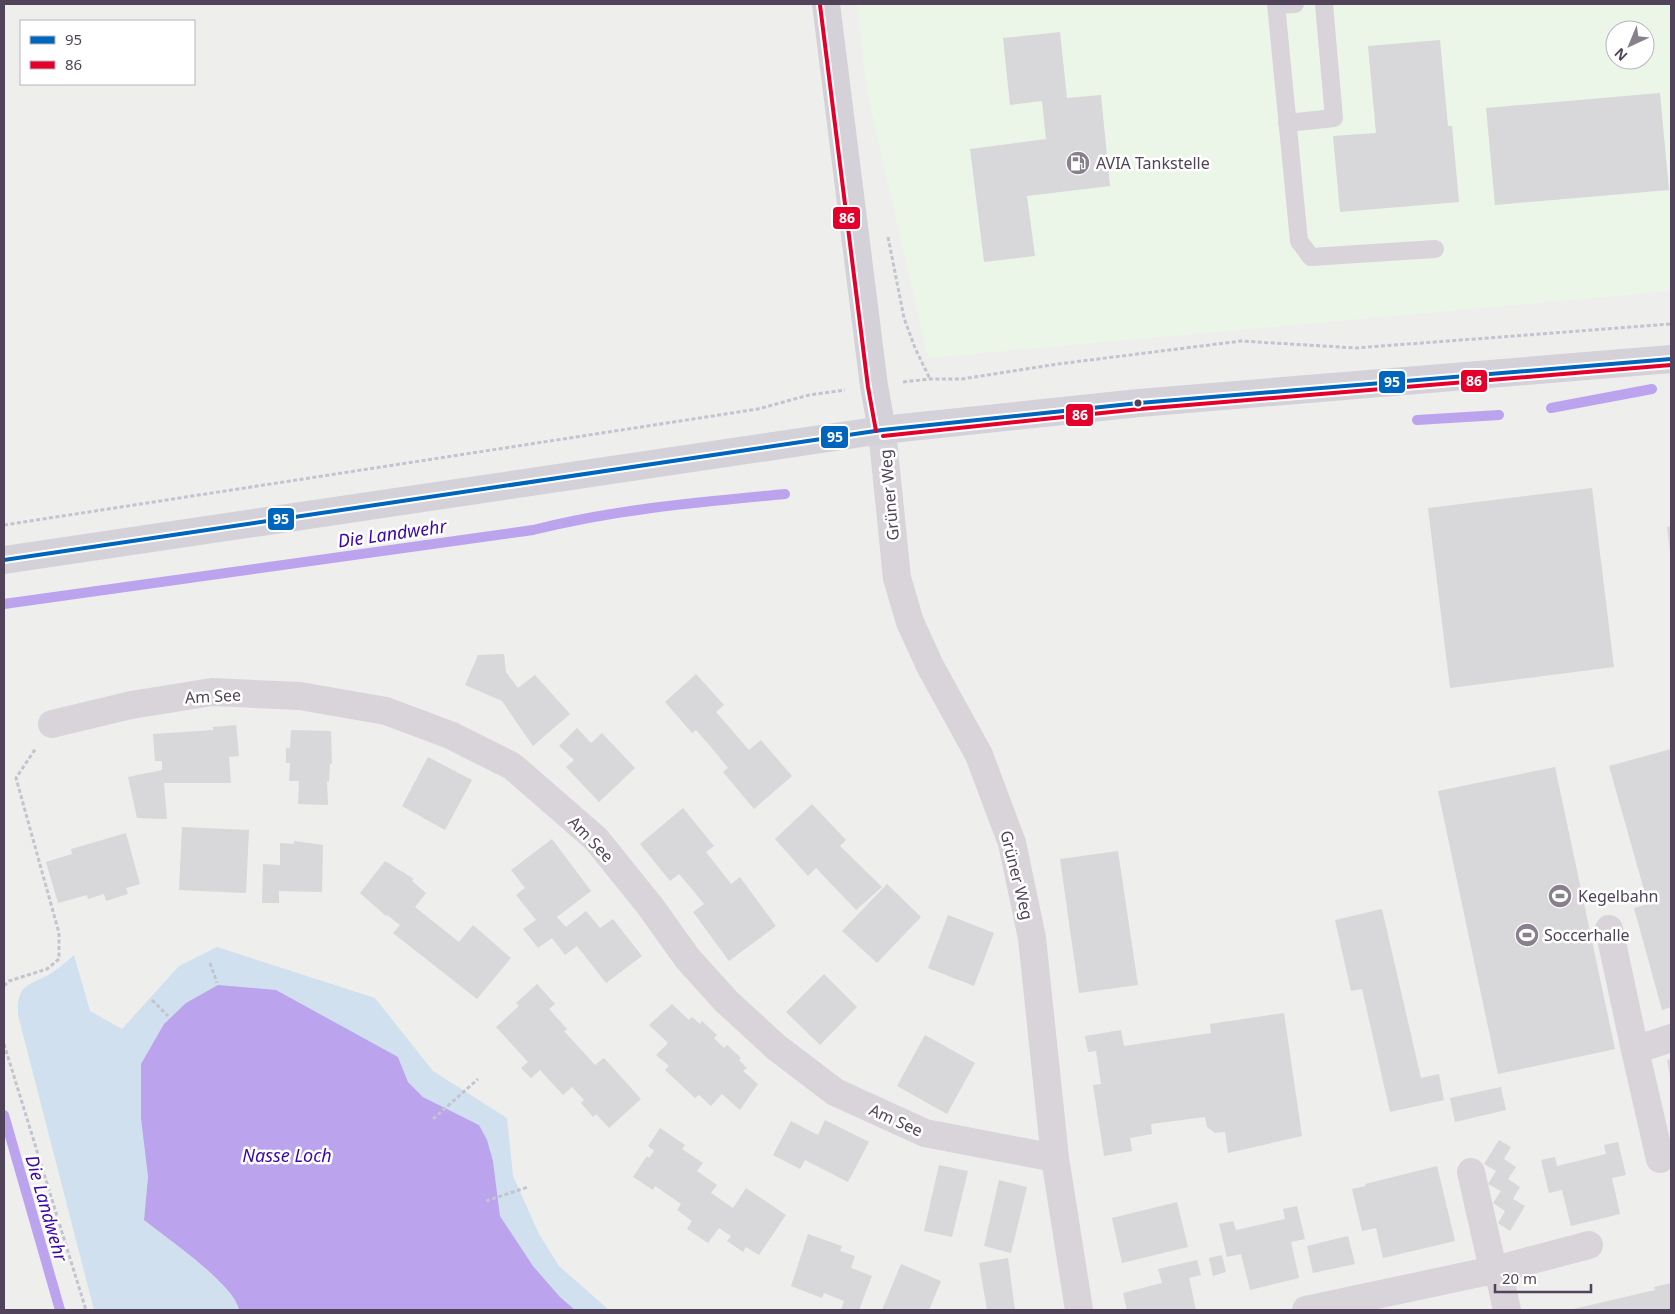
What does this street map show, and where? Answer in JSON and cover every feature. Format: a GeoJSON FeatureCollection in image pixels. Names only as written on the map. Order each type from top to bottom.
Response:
{"type":"FeatureCollection","features":[{"type":"Feature","properties":{"kind":"main road"},"geometry":{"type":"LineString","coordinates":[[826,4],[874,386],[882,430]]}},
{"type":"Feature","properties":{"kind":"main road"},"geometry":{"type":"LineString","coordinates":[[4,560],[882,430],[1139,403],[1671,359]]}},
{"type":"Feature","properties":{"kind":"street","name":"Grüner Weg"},"geometry":{"type":"LineString","coordinates":[[882,430],[896,578],[910,622],[930,666],[979,755],[1012,842],[1032,938],[1055,1158],[1079,1310]]}},
{"type":"Feature","properties":{"kind":"street","name":"Am See"},"geometry":{"type":"LineString","coordinates":[[52,724],[131,705],[212,692],[300,696],[386,711],[450,735],[512,766],[596,839],[650,906],[688,959],[726,1001],[776,1047],[835,1092],[925,1133],[1055,1158]]}},
{"type":"Feature","properties":{"kind":"street"},"geometry":{"type":"LineString","coordinates":[[1609,929],[1660,1160]]}},
{"type":"Feature","properties":{"kind":"street"},"geometry":{"type":"LineString","coordinates":[[1635,1050],[1671,1038]]}},
{"type":"Feature","properties":{"kind":"street"},"geometry":{"type":"LineString","coordinates":[[1471,1172],[1507,1310]]}},
{"type":"Feature","properties":{"kind":"street"},"geometry":{"type":"LineString","coordinates":[[1306,1310],[1496,1269],[1589,1245]]}},
{"type":"Feature","properties":{"kind":"lane"},"geometry":{"type":"LineString","coordinates":[[1295,4],[1276,4],[1299,241],[1310,257],[1435,249]]}},
{"type":"Feature","properties":{"kind":"lane"},"geometry":{"type":"LineString","coordinates":[[1287,123],[1334,118],[1324,4]]}},
{"type":"Feature","properties":{"kind":"path"},"geometry":{"type":"LineString","coordinates":[[888,234],[904,318],[915,348],[930,379],[962,379],[1058,364],[1240,342],[1356,348],[1671,324]]}},
{"type":"Feature","properties":{"kind":"path"},"geometry":{"type":"LineString","coordinates":[[4,525],[758,409],[809,395],[874,386]]}},
{"type":"Feature","properties":{"kind":"path"},"geometry":{"type":"LineString","coordinates":[[4,986],[9,981],[47,969],[59,959],[59,934],[16,778],[52,724]]}},
{"type":"Feature","properties":{"kind":"path"},"geometry":{"type":"LineString","coordinates":[[210,963],[217,983]]}},
{"type":"Feature","properties":{"kind":"path"},"geometry":{"type":"LineString","coordinates":[[152,1000],[168,1016]]}},
{"type":"Feature","properties":{"kind":"path"},"geometry":{"type":"LineString","coordinates":[[4,1044],[86,1310]]}},
{"type":"Feature","properties":{"kind":"path"},"geometry":{"type":"LineString","coordinates":[[433,1119],[478,1079]]}},
{"type":"Feature","properties":{"kind":"path"},"geometry":{"type":"LineString","coordinates":[[486,1201],[528,1187]]}},
{"type":"Feature","properties":{"kind":"shaded area"},"geometry":{"type":"Polygon","coordinates":[[[857,4],[1671,4],[1671,291],[928,358],[867,92],[857,4]]]}},
{"type":"Feature","properties":{"kind":"shaded area"},"geometry":{"type":"Polygon","coordinates":[[[217,947],[375,998],[433,1071],[507,1118],[513,1176],[539,1234],[559,1266],[609,1310],[575,1310],[560,1297],[533,1266],[500,1216],[493,1161],[479,1125],[423,1097],[408,1082],[398,1057],[141,1064],[141,1119],[148,1177],[144,1220],[213,1275],[235,1300],[239,1310],[94,1310],[18,1015],[19,998],[28,985],[51,973],[74,955],[90,1011],[122,1029],[179,966],[217,947]]]}},
{"type":"Feature","properties":{"kind":"water","name":"Nasse Loch"},"geometry":{"type":"Polygon","coordinates":[[[218,985],[276,990],[398,1057],[408,1082],[423,1097],[479,1125],[487,1140],[493,1161],[500,1216],[533,1266],[560,1297],[575,1310],[239,1310],[235,1300],[213,1275],[144,1220],[148,1177],[141,1119],[141,1064],[164,1024],[186,1003],[218,985]]]}},
{"type":"Feature","properties":{"kind":"building"},"geometry":{"type":"Polygon","coordinates":[[[1060,32],[1067,98],[1101,95],[1110,186],[1027,196],[1035,256],[984,262],[970,149],[1046,139],[1042,101],[1010,105],[1003,38],[1060,32]]]}},
{"type":"Feature","properties":{"kind":"building"},"geometry":{"type":"Polygon","coordinates":[[[1440,40],[1448,126],[1452,126],[1459,202],[1340,212],[1333,136],[1376,133],[1368,46],[1440,40]]]}},
{"type":"Feature","properties":{"kind":"building"},"geometry":{"type":"Polygon","coordinates":[[[1660,93],[1669,190],[1495,205],[1486,108],[1660,93]]]}},
{"type":"Feature","properties":{"kind":"building"},"geometry":{"type":"Polygon","coordinates":[[[1592,488],[1614,667],[1450,688],[1428,508],[1592,488]]]}},
{"type":"Feature","properties":{"kind":"building"},"geometry":{"type":"Polygon","coordinates":[[[1671,526],[1671,552],[1670,552],[1667,527],[1671,526]]]}},
{"type":"Feature","properties":{"kind":"building"},"geometry":{"type":"Polygon","coordinates":[[[504,654],[506,672],[518,688],[535,675],[570,714],[533,746],[502,701],[465,685],[478,655],[504,654]]]}},
{"type":"Feature","properties":{"kind":"building"},"geometry":{"type":"Polygon","coordinates":[[[696,674],[724,705],[716,712],[749,750],[761,740],[792,776],[754,809],[723,772],[728,768],[711,747],[696,730],[692,733],[665,702],[696,674]]]}},
{"type":"Feature","properties":{"kind":"building"},"geometry":{"type":"Polygon","coordinates":[[[236,725],[239,756],[229,757],[231,783],[164,783],[167,819],[137,818],[128,777],[162,770],[162,761],[155,761],[153,734],[213,730],[213,727],[236,725]]]}},
{"type":"Feature","properties":{"kind":"building"},"geometry":{"type":"Polygon","coordinates":[[[577,728],[591,743],[602,733],[635,768],[599,802],[566,767],[574,760],[559,746],[577,728]]]}},
{"type":"Feature","properties":{"kind":"building"},"geometry":{"type":"Polygon","coordinates":[[[291,730],[331,731],[332,764],[330,764],[329,782],[327,781],[328,805],[298,804],[299,781],[289,781],[290,763],[286,763],[286,748],[290,748],[291,730]]]}},
{"type":"Feature","properties":{"kind":"building"},"geometry":{"type":"Polygon","coordinates":[[[1671,749],[1671,1007],[1662,1010],[1634,908],[1648,904],[1609,766],[1671,749]]]}},
{"type":"Feature","properties":{"kind":"building"},"geometry":{"type":"Polygon","coordinates":[[[428,757],[472,780],[445,830],[402,806],[428,757]]]}},
{"type":"Feature","properties":{"kind":"building"},"geometry":{"type":"Polygon","coordinates":[[[1555,767],[1615,1049],[1498,1074],[1438,791],[1555,767]]]}},
{"type":"Feature","properties":{"kind":"building"},"geometry":{"type":"Polygon","coordinates":[[[812,804],[846,840],[840,846],[882,887],[856,910],[816,868],[808,876],[775,839],[812,804]]]}},
{"type":"Feature","properties":{"kind":"building"},"geometry":{"type":"Polygon","coordinates":[[[683,808],[714,846],[706,852],[731,884],[740,877],[776,926],[729,961],[693,912],[704,904],[679,874],[670,881],[640,844],[683,808]]]}},
{"type":"Feature","properties":{"kind":"building"},"geometry":{"type":"Polygon","coordinates":[[[182,827],[249,830],[246,893],[179,890],[182,827]]]}},
{"type":"Feature","properties":{"kind":"building"},"geometry":{"type":"Polygon","coordinates":[[[126,833],[140,884],[126,888],[128,894],[106,901],[104,894],[88,899],[87,895],[58,903],[46,862],[72,854],[71,849],[126,833]]]}},
{"type":"Feature","properties":{"kind":"building"},"geometry":{"type":"Polygon","coordinates":[[[552,839],[591,891],[557,917],[566,927],[586,911],[600,928],[613,919],[642,956],[606,983],[577,946],[565,955],[552,938],[538,948],[523,929],[536,920],[516,895],[525,888],[511,870],[552,839]]]}},
{"type":"Feature","properties":{"kind":"building"},"geometry":{"type":"Polygon","coordinates":[[[294,841],[323,845],[322,892],[279,891],[279,903],[262,903],[263,864],[280,865],[280,843],[294,844],[294,841]]]}},
{"type":"Feature","properties":{"kind":"building"},"geometry":{"type":"Polygon","coordinates":[[[1118,851],[1138,985],[1079,993],[1060,859],[1118,851]]]}},
{"type":"Feature","properties":{"kind":"building"},"geometry":{"type":"Polygon","coordinates":[[[385,861],[414,879],[412,881],[426,893],[415,907],[459,942],[473,925],[511,958],[477,999],[393,933],[400,925],[386,916],[360,893],[385,861]]]}},
{"type":"Feature","properties":{"kind":"building"},"geometry":{"type":"Polygon","coordinates":[[[887,884],[921,917],[877,963],[842,931],[887,884]]]}},
{"type":"Feature","properties":{"kind":"building"},"geometry":{"type":"Polygon","coordinates":[[[1382,909],[1421,1078],[1439,1074],[1444,1100],[1390,1112],[1362,989],[1351,991],[1335,920],[1382,909]]]}},
{"type":"Feature","properties":{"kind":"building"},"geometry":{"type":"Polygon","coordinates":[[[948,915],[994,933],[974,986],[928,968],[948,915]]]}},
{"type":"Feature","properties":{"kind":"building"},"geometry":{"type":"Polygon","coordinates":[[[824,974],[857,1007],[820,1045],[786,1012],[824,974]]]}},
{"type":"Feature","properties":{"kind":"building"},"geometry":{"type":"Polygon","coordinates":[[[537,984],[555,1004],[549,1009],[567,1029],[564,1031],[595,1065],[604,1058],[641,1099],[609,1128],[596,1114],[593,1117],[581,1103],[584,1100],[572,1087],[563,1095],[540,1070],[531,1078],[521,1068],[528,1062],[496,1027],[519,1006],[516,1003],[537,984]]]}},
{"type":"Feature","properties":{"kind":"building"},"geometry":{"type":"Polygon","coordinates":[[[672,1004],[689,1020],[692,1017],[700,1024],[702,1021],[717,1035],[714,1038],[724,1048],[727,1045],[741,1058],[739,1060],[747,1068],[743,1071],[758,1084],[740,1110],[722,1094],[711,1106],[699,1095],[695,1098],[665,1070],[669,1066],[656,1055],[668,1043],[649,1025],[672,1004]]]}},
{"type":"Feature","properties":{"kind":"building"},"geometry":{"type":"Polygon","coordinates":[[[1284,1013],[1302,1136],[1228,1153],[1225,1132],[1215,1133],[1207,1127],[1205,1117],[1151,1124],[1152,1134],[1130,1138],[1132,1151],[1104,1156],[1093,1085],[1101,1084],[1096,1051],[1088,1052],[1085,1036],[1121,1030],[1124,1046],[1211,1033],[1210,1024],[1284,1013]]]}},
{"type":"Feature","properties":{"kind":"building"},"geometry":{"type":"Polygon","coordinates":[[[925,1035],[975,1063],[947,1114],[897,1086],[925,1035]]]}},
{"type":"Feature","properties":{"kind":"building"},"geometry":{"type":"Polygon","coordinates":[[[1671,1059],[1671,1077],[1670,1077],[1667,1060],[1671,1059]]]}},
{"type":"Feature","properties":{"kind":"building"},"geometry":{"type":"Polygon","coordinates":[[[1501,1087],[1506,1110],[1455,1122],[1450,1098],[1501,1087]]]}},
{"type":"Feature","properties":{"kind":"building"},"geometry":{"type":"Polygon","coordinates":[[[825,1120],[869,1142],[848,1182],[805,1160],[800,1169],[773,1155],[791,1121],[818,1135],[825,1120]]]}},
{"type":"Feature","properties":{"kind":"building"},"geometry":{"type":"Polygon","coordinates":[[[660,1128],[685,1145],[682,1149],[703,1163],[697,1171],[717,1185],[711,1193],[733,1208],[746,1188],[786,1215],[759,1255],[746,1247],[743,1252],[727,1241],[731,1236],[719,1228],[708,1243],[687,1229],[692,1221],[677,1210],[681,1204],[655,1186],[653,1190],[633,1177],[647,1156],[649,1158],[654,1151],[648,1146],[660,1128]]]}},
{"type":"Feature","properties":{"kind":"building"},"geometry":{"type":"Polygon","coordinates":[[[1499,1140],[1511,1147],[1504,1159],[1516,1167],[1508,1179],[1520,1187],[1513,1199],[1525,1206],[1510,1231],[1498,1223],[1505,1211],[1493,1203],[1501,1191],[1488,1184],[1496,1171],[1484,1164],[1499,1140]]]}},
{"type":"Feature","properties":{"kind":"building"},"geometry":{"type":"Polygon","coordinates":[[[1618,1142],[1626,1175],[1612,1178],[1620,1214],[1571,1226],[1562,1190],[1549,1193],[1541,1160],[1555,1157],[1557,1166],[1606,1154],[1604,1145],[1618,1142]]]}},
{"type":"Feature","properties":{"kind":"building"},"geometry":{"type":"Polygon","coordinates":[[[939,1165],[968,1171],[952,1237],[924,1231],[939,1165]]]}},
{"type":"Feature","properties":{"kind":"building"},"geometry":{"type":"Polygon","coordinates":[[[1437,1166],[1455,1241],[1383,1258],[1376,1228],[1362,1231],[1352,1189],[1437,1166]]]}},
{"type":"Feature","properties":{"kind":"building"},"geometry":{"type":"Polygon","coordinates":[[[999,1180],[1027,1187],[1011,1253],[984,1246],[999,1180]]]}},
{"type":"Feature","properties":{"kind":"building"},"geometry":{"type":"Polygon","coordinates":[[[1177,1202],[1188,1247],[1122,1263],[1112,1218],[1177,1202]]]}},
{"type":"Feature","properties":{"kind":"building"},"geometry":{"type":"Polygon","coordinates":[[[1297,1206],[1305,1239],[1291,1242],[1299,1278],[1250,1290],[1241,1254],[1227,1257],[1219,1224],[1233,1221],[1236,1230],[1285,1219],[1283,1209],[1297,1206]]]}},
{"type":"Feature","properties":{"kind":"building"},"geometry":{"type":"Polygon","coordinates":[[[808,1234],[842,1246],[840,1251],[855,1256],[851,1268],[872,1276],[859,1310],[841,1310],[844,1301],[824,1293],[822,1298],[791,1286],[808,1234]]]}},
{"type":"Feature","properties":{"kind":"building"},"geometry":{"type":"Polygon","coordinates":[[[1348,1236],[1355,1264],[1313,1273],[1307,1246],[1348,1236]]]}},
{"type":"Feature","properties":{"kind":"building"},"geometry":{"type":"Polygon","coordinates":[[[1222,1255],[1226,1272],[1213,1276],[1209,1258],[1222,1255]]]}},
{"type":"Feature","properties":{"kind":"building"},"geometry":{"type":"Polygon","coordinates":[[[1008,1258],[1015,1310],[987,1310],[979,1263],[1008,1258]]]}},
{"type":"Feature","properties":{"kind":"building"},"geometry":{"type":"Polygon","coordinates":[[[1197,1260],[1201,1275],[1189,1278],[1196,1310],[1127,1310],[1123,1293],[1162,1283],[1158,1269],[1197,1260]]]}},
{"type":"Feature","properties":{"kind":"building"},"geometry":{"type":"Polygon","coordinates":[[[901,1264],[941,1281],[929,1310],[882,1310],[901,1264]]]}},
{"type":"Feature","properties":{"kind":"building"},"geometry":{"type":"Polygon","coordinates":[[[1671,1283],[1671,1310],[1569,1310],[1655,1290],[1654,1287],[1671,1283]]]}},
{"type":"Feature","properties":{"kind":"waterway","name":"Die Landwehr"},"geometry":{"type":"LineString","coordinates":[[1551,408],[1652,389]]}},
{"type":"Feature","properties":{"kind":"waterway","name":"Die Landwehr"},"geometry":{"type":"LineString","coordinates":[[1417,420],[1499,415]]}},
{"type":"Feature","properties":{"kind":"waterway","name":"Die Landwehr"},"geometry":{"type":"LineString","coordinates":[[4,604],[533,530],[627,511],[785,494]]}},
{"type":"Feature","properties":{"kind":"waterway","name":"Die Landwehr"},"geometry":{"type":"LineString","coordinates":[[4,1115],[60,1310]]}},
{"type":"Feature","properties":{"kind":"transit line","name":"86"},"geometry":{"type":"LineString","coordinates":[[820,5],[868,387],[876,431]]}},
{"type":"Feature","properties":{"kind":"transit line","name":"95"},"geometry":{"type":"LineString","coordinates":[[4,560],[882,430],[1139,403],[1671,359]]}},
{"type":"Feature","properties":{"kind":"transit line","name":"86"},"geometry":{"type":"LineString","coordinates":[[883,436],[1140,409],[1671,365]]}},
{"type":"Feature","properties":{"kind":"place","name":"AVIA Tankstelle"},"geometry":{"type":"Point","coordinates":[1078,163]}},
{"type":"Feature","properties":{"kind":"place","name":"Kegelbahn"},"geometry":{"type":"Point","coordinates":[1560,896]}},
{"type":"Feature","properties":{"kind":"place","name":"Soccerhalle"},"geometry":{"type":"Point","coordinates":[1527,935]}}]}
